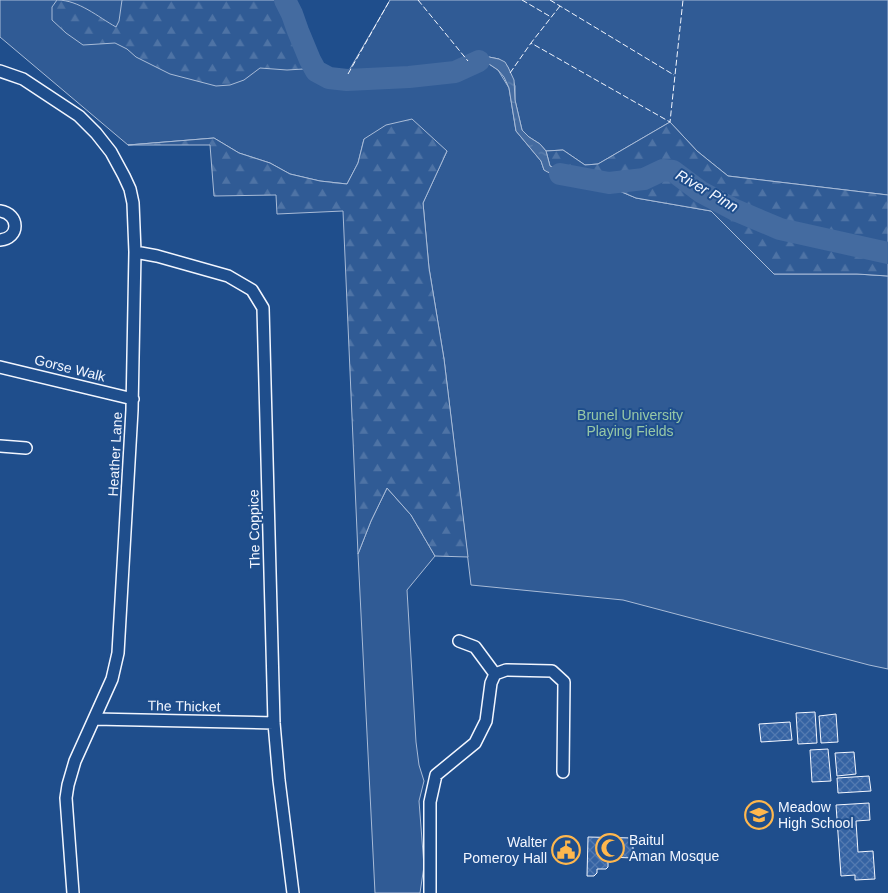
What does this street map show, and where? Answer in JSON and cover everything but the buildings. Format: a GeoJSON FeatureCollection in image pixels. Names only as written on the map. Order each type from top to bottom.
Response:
{"type":"FeatureCollection","features":[{"type":"Feature","properties":{"kind":"street","name":"Heather Lane"},"geometry":{"type":"LineString","coordinates":[[0,71],[24,79],[79,116],[111,152],[130,189],[133,203],[135,252],[132,399],[118,653],[112,679],[75,761],[67,792],[72,893]]}},
{"type":"Feature","properties":{"kind":"street"},"geometry":{"type":"LineString","coordinates":[[0,211],[10,214],[15,223],[10,237],[0,240]]}},
{"type":"Feature","properties":{"kind":"street","name":"The Coppice"},"geometry":{"type":"LineString","coordinates":[[135,252],[157,256],[228,276],[252,290],[263,308],[274,722],[292,893]]}},
{"type":"Feature","properties":{"kind":"street","name":"Gorse Walk"},"geometry":{"type":"LineString","coordinates":[[0,367],[132,399]]}},
{"type":"Feature","properties":{"kind":"street"},"geometry":{"type":"LineString","coordinates":[[0,446],[26,448]]}},
{"type":"Feature","properties":{"kind":"street"},"geometry":{"type":"LineString","coordinates":[[459,641],[475,647],[495,674]]}},
{"type":"Feature","properties":{"kind":"street"},"geometry":{"type":"LineString","coordinates":[[430,893],[430,802],[436,775],[475,743],[486,721],[491,684],[495,674],[506,670],[552,671],[564,682],[563,772]]}},
{"type":"Feature","properties":{"kind":"street","name":"The Thicket"},"geometry":{"type":"LineString","coordinates":[[94,720],[274,722]]}},
{"type":"Feature","properties":{"kind":"shaded area"},"geometry":{"type":"Polygon","coordinates":[[[0,0],[288,0],[320,68],[333,74],[347,74],[390,0],[888,0],[888,195],[728,176],[697,151],[670,122],[598,164],[585,165],[563,150],[546,151],[522,130],[515,100],[515,86],[508,67],[499,59],[484,56],[448,72],[460,75],[482,63],[489,64],[498,70],[509,88],[516,131],[541,161],[544,170],[575,181],[591,179],[636,198],[711,211],[774,274],[888,276],[888,669],[623,600],[471,585],[444,359],[429,268],[423,203],[447,151],[364,139],[358,163],[347,184],[320,181],[290,174],[270,163],[239,153],[214,138],[128,145],[0,37],[0,0]]]}},
{"type":"Feature","properties":{"kind":"shaded area"},"geometry":{"type":"Polygon","coordinates":[[[387,488],[411,515],[435,556],[407,590],[416,742],[419,765],[424,781],[419,801],[424,866],[420,893],[375,893],[358,554],[387,488]]]}},
{"type":"Feature","properties":{"kind":"green space"},"geometry":{"type":"Polygon","coordinates":[[[57,0],[81,6],[116,27],[119,21],[122,0],[288,0],[320,68],[287,70],[260,68],[244,80],[230,85],[216,86],[170,74],[136,57],[127,49],[115,43],[83,45],[52,20],[52,7],[57,0]]]}},
{"type":"Feature","properties":{"kind":"green space"},"geometry":{"type":"Polygon","coordinates":[[[412,119],[447,151],[423,203],[429,268],[444,359],[468,557],[435,556],[411,515],[387,488],[358,554],[343,211],[277,214],[276,195],[214,196],[210,145],[128,145],[214,138],[239,153],[270,163],[290,174],[320,181],[347,184],[358,163],[364,139],[386,125],[412,119]]]}},
{"type":"Feature","properties":{"kind":"green space"},"geometry":{"type":"Polygon","coordinates":[[[670,122],[697,151],[728,176],[888,195],[888,276],[774,274],[711,211],[636,198],[591,179],[574,173],[564,173],[550,166],[546,151],[563,150],[585,165],[598,164],[670,122]]]}},
{"type":"Feature","properties":{"kind":"water"},"geometry":{"type":"Polygon","coordinates":[[[484,56],[499,59],[505,62],[508,67],[514,80],[515,100],[522,130],[546,151],[550,166],[564,173],[574,173],[591,179],[566,180],[544,170],[541,161],[516,131],[509,88],[498,70],[489,64],[482,63],[460,75],[447,72],[484,56]]]}},
{"type":"Feature","properties":{"kind":"waterway","name":"River Pinn"},"geometry":{"type":"LineString","coordinates":[[285,0],[316,71],[329,78],[347,80],[409,77],[455,72],[479,61]]}},
{"type":"Feature","properties":{"kind":"waterway","name":"River Pinn"},"geometry":{"type":"LineString","coordinates":[[560,174],[609,183],[644,179],[663,170],[673,171],[701,192],[735,210],[780,229],[888,253]]}},
{"type":"Feature","properties":{"kind":"fence"},"geometry":{"type":"LineString","coordinates":[[348,74],[390,0]]}},
{"type":"Feature","properties":{"kind":"fence"},"geometry":{"type":"LineString","coordinates":[[418,0],[468,61]]}},
{"type":"Feature","properties":{"kind":"fence"},"geometry":{"type":"LineString","coordinates":[[522,0],[551,17]]}},
{"type":"Feature","properties":{"kind":"fence"},"geometry":{"type":"LineString","coordinates":[[550,0],[674,75]]}},
{"type":"Feature","properties":{"kind":"fence"},"geometry":{"type":"LineString","coordinates":[[560,6],[531,43],[670,122],[683,0]]}},
{"type":"Feature","properties":{"kind":"fence"},"geometry":{"type":"LineString","coordinates":[[510,73],[531,43]]}},
{"type":"Feature","properties":{"kind":"place","name":"Meadow High School"},"geometry":{"type":"Point","coordinates":[759,815]}},
{"type":"Feature","properties":{"kind":"place","name":"Baitul Aman Mosque"},"geometry":{"type":"Point","coordinates":[610,848]}},
{"type":"Feature","properties":{"kind":"place","name":"Walter Pomeroy Hall"},"geometry":{"type":"Point","coordinates":[566,850]}},
{"type":"Feature","properties":{"kind":"park label","name":"Brunel University Playing Fields"},"geometry":{"type":"Point","coordinates":[630,424]}}]}
